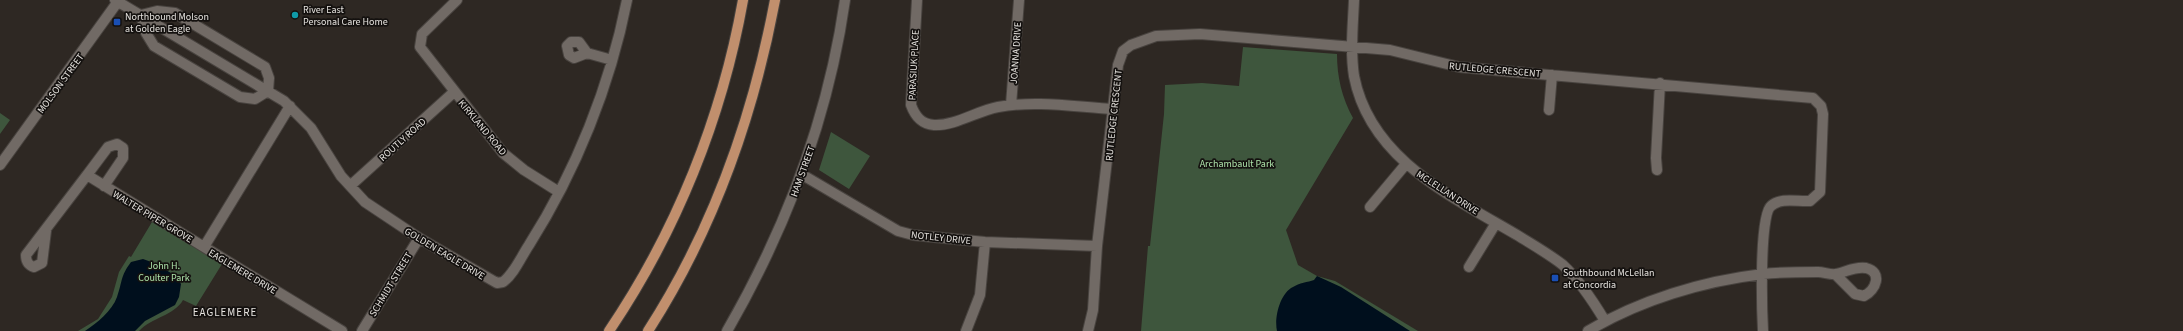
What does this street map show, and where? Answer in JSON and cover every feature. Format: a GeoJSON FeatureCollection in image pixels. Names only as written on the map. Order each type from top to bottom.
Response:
{"type":"FeatureCollection","features":[{"type":"Feature","properties":{"kind":"main road"},"geometry":{"type":"LineString","coordinates":[[609,331],[629,302],[655,255],[673,220],[700,156],[729,62],[743,0]]}},
{"type":"Feature","properties":{"kind":"main road"},"geometry":{"type":"LineString","coordinates":[[648,331],[677,282],[720,193],[756,88],[776,0]]}},
{"type":"Feature","properties":{"kind":"street","name":"KIRKLAND ROAD"},"geometry":{"type":"LineString","coordinates":[[457,0],[422,34],[420,48],[503,153],[524,170],[559,192]]}},
{"type":"Feature","properties":{"kind":"street","name":"GOLDEN EAGLE DRIVE"},"geometry":{"type":"LineString","coordinates":[[118,1],[268,91],[290,106],[311,128],[350,186],[365,202],[419,238],[488,280],[497,283],[503,282],[507,279],[530,243],[559,192],[587,132],[612,60],[627,0]]}},
{"type":"Feature","properties":{"kind":"street","name":"HAM STREET"},"geometry":{"type":"LineString","coordinates":[[727,331],[757,279],[783,224],[801,174],[829,85],[844,0]]}},
{"type":"Feature","properties":{"kind":"street","name":"PARASIUK PLACE"},"geometry":{"type":"LineString","coordinates":[[917,0],[910,104],[914,114],[927,124],[944,124],[982,110],[1011,105],[1044,104],[1114,110]]}},
{"type":"Feature","properties":{"kind":"street","name":"JOANNA DRIVE"},"geometry":{"type":"LineString","coordinates":[[1011,105],[1019,0]]}},
{"type":"Feature","properties":{"kind":"street","name":"MCLELLAN DRIVE"},"geometry":{"type":"LineString","coordinates":[[1354,0],[1352,62],[1357,88],[1371,122],[1388,146],[1406,164],[1443,191],[1563,265],[1590,296],[1605,321]]}},
{"type":"Feature","properties":{"kind":"street","name":"MOLSON STREET"},"geometry":{"type":"LineString","coordinates":[[0,165],[118,1]]}},
{"type":"Feature","properties":{"kind":"street"},"geometry":{"type":"LineString","coordinates":[[157,11],[175,13],[265,67],[269,78],[268,91],[255,99],[240,97],[154,46],[146,33],[141,15],[157,11]]}},
{"type":"Feature","properties":{"kind":"street","name":"RUTLEDGE CRESCENT"},"geometry":{"type":"LineString","coordinates":[[1088,331],[1093,310],[1097,246],[1114,110],[1118,65],[1124,51],[1131,45],[1156,36],[1200,34],[1406,52],[1432,61],[1459,67],[1660,83],[1813,98],[1822,106],[1823,114],[1820,192],[1810,201],[1782,201],[1767,209],[1764,221],[1762,274]]}},
{"type":"Feature","properties":{"kind":"street"},"geometry":{"type":"LineString","coordinates":[[587,53],[612,60]]}},
{"type":"Feature","properties":{"kind":"street"},"geometry":{"type":"LineString","coordinates":[[1549,110],[1552,75]]}},
{"type":"Feature","properties":{"kind":"street"},"geometry":{"type":"LineString","coordinates":[[1658,170],[1656,158],[1660,83]]}},
{"type":"Feature","properties":{"kind":"street","name":"ROUTLY ROAD"},"geometry":{"type":"LineString","coordinates":[[350,186],[454,92]]}},
{"type":"Feature","properties":{"kind":"street","name":"EAGLEMERE DRIVE"},"geometry":{"type":"LineString","coordinates":[[290,106],[204,247],[342,331]]}},
{"type":"Feature","properties":{"kind":"street","name":"WALTER PIPER GROVE"},"geometry":{"type":"LineString","coordinates":[[46,231],[108,147],[118,144],[123,148],[123,158],[104,186]]}},
{"type":"Feature","properties":{"kind":"street"},"geometry":{"type":"LineString","coordinates":[[1370,207],[1406,164]]}},
{"type":"Feature","properties":{"kind":"street","name":"NOTLEY DRIVE"},"geometry":{"type":"LineString","coordinates":[[801,174],[898,231],[913,235],[985,242],[1097,246]]}},
{"type":"Feature","properties":{"kind":"street","name":"WALTER PIPER GROVE"},"geometry":{"type":"LineString","coordinates":[[87,175],[204,247]]}},
{"type":"Feature","properties":{"kind":"street"},"geometry":{"type":"LineString","coordinates":[[1469,267],[1496,223]]}},
{"type":"Feature","properties":{"kind":"street","name":"SCHMIDT STREET"},"geometry":{"type":"LineString","coordinates":[[362,331],[419,238]]}},
{"type":"Feature","properties":{"kind":"street"},"geometry":{"type":"LineString","coordinates":[[966,331],[980,295],[985,242]]}},
{"type":"Feature","properties":{"kind":"street"},"geometry":{"type":"LineString","coordinates":[[1588,331],[1605,321],[1654,300],[1707,284],[1762,274],[1805,272],[1835,274]]}},
{"type":"Feature","properties":{"kind":"street"},"geometry":{"type":"LineString","coordinates":[[1762,274],[1763,331]]}},
{"type":"Feature","properties":{"kind":"green space","name":"Archambault Park"},"geometry":{"type":"Polygon","coordinates":[[[1243,47],[1337,54],[1341,87],[1353,118],[1286,230],[1298,265],[1317,276],[1335,281],[1418,331],[1141,331],[1148,246],[1150,246],[1164,114],[1165,85],[1202,83],[1239,86],[1243,47]]]}},
{"type":"Feature","properties":{"kind":"green space"},"geometry":{"type":"Polygon","coordinates":[[[0,113],[10,120],[0,134],[0,113]]]}},
{"type":"Feature","properties":{"kind":"green space"},"geometry":{"type":"Polygon","coordinates":[[[831,132],[870,156],[849,189],[819,170],[831,132]]]}},
{"type":"Feature","properties":{"kind":"green space","name":"John H. Coulter Park"},"geometry":{"type":"Polygon","coordinates":[[[152,222],[222,264],[196,306],[183,300],[169,313],[150,323],[139,331],[78,331],[98,319],[112,297],[119,272],[129,256],[131,257],[152,222]]]}},
{"type":"Feature","properties":{"kind":"water"},"geometry":{"type":"Polygon","coordinates":[[[143,259],[154,263],[176,276],[181,284],[179,297],[175,305],[145,321],[135,331],[85,331],[112,307],[117,297],[123,275],[131,262],[143,259]]]}},
{"type":"Feature","properties":{"kind":"water"},"geometry":{"type":"Polygon","coordinates":[[[1317,276],[1341,287],[1410,331],[1277,331],[1277,313],[1281,300],[1288,290],[1295,286],[1314,280],[1317,276]]]}},
{"type":"Feature","properties":{"kind":"place","name":"River East Personal Care Home"},"geometry":{"type":"Point","coordinates":[295,15]}},
{"type":"Feature","properties":{"kind":"place","name":"Northbound Molson at Golden Eagle"},"geometry":{"type":"Point","coordinates":[117,22]}},
{"type":"Feature","properties":{"kind":"place","name":"Southbound McLellan at Concordia"},"geometry":{"type":"Point","coordinates":[1555,278]}},
{"type":"Feature","properties":{"kind":"district","name":"EAGLEMERE"},"geometry":{"type":"Point","coordinates":[225,312]}}]}
